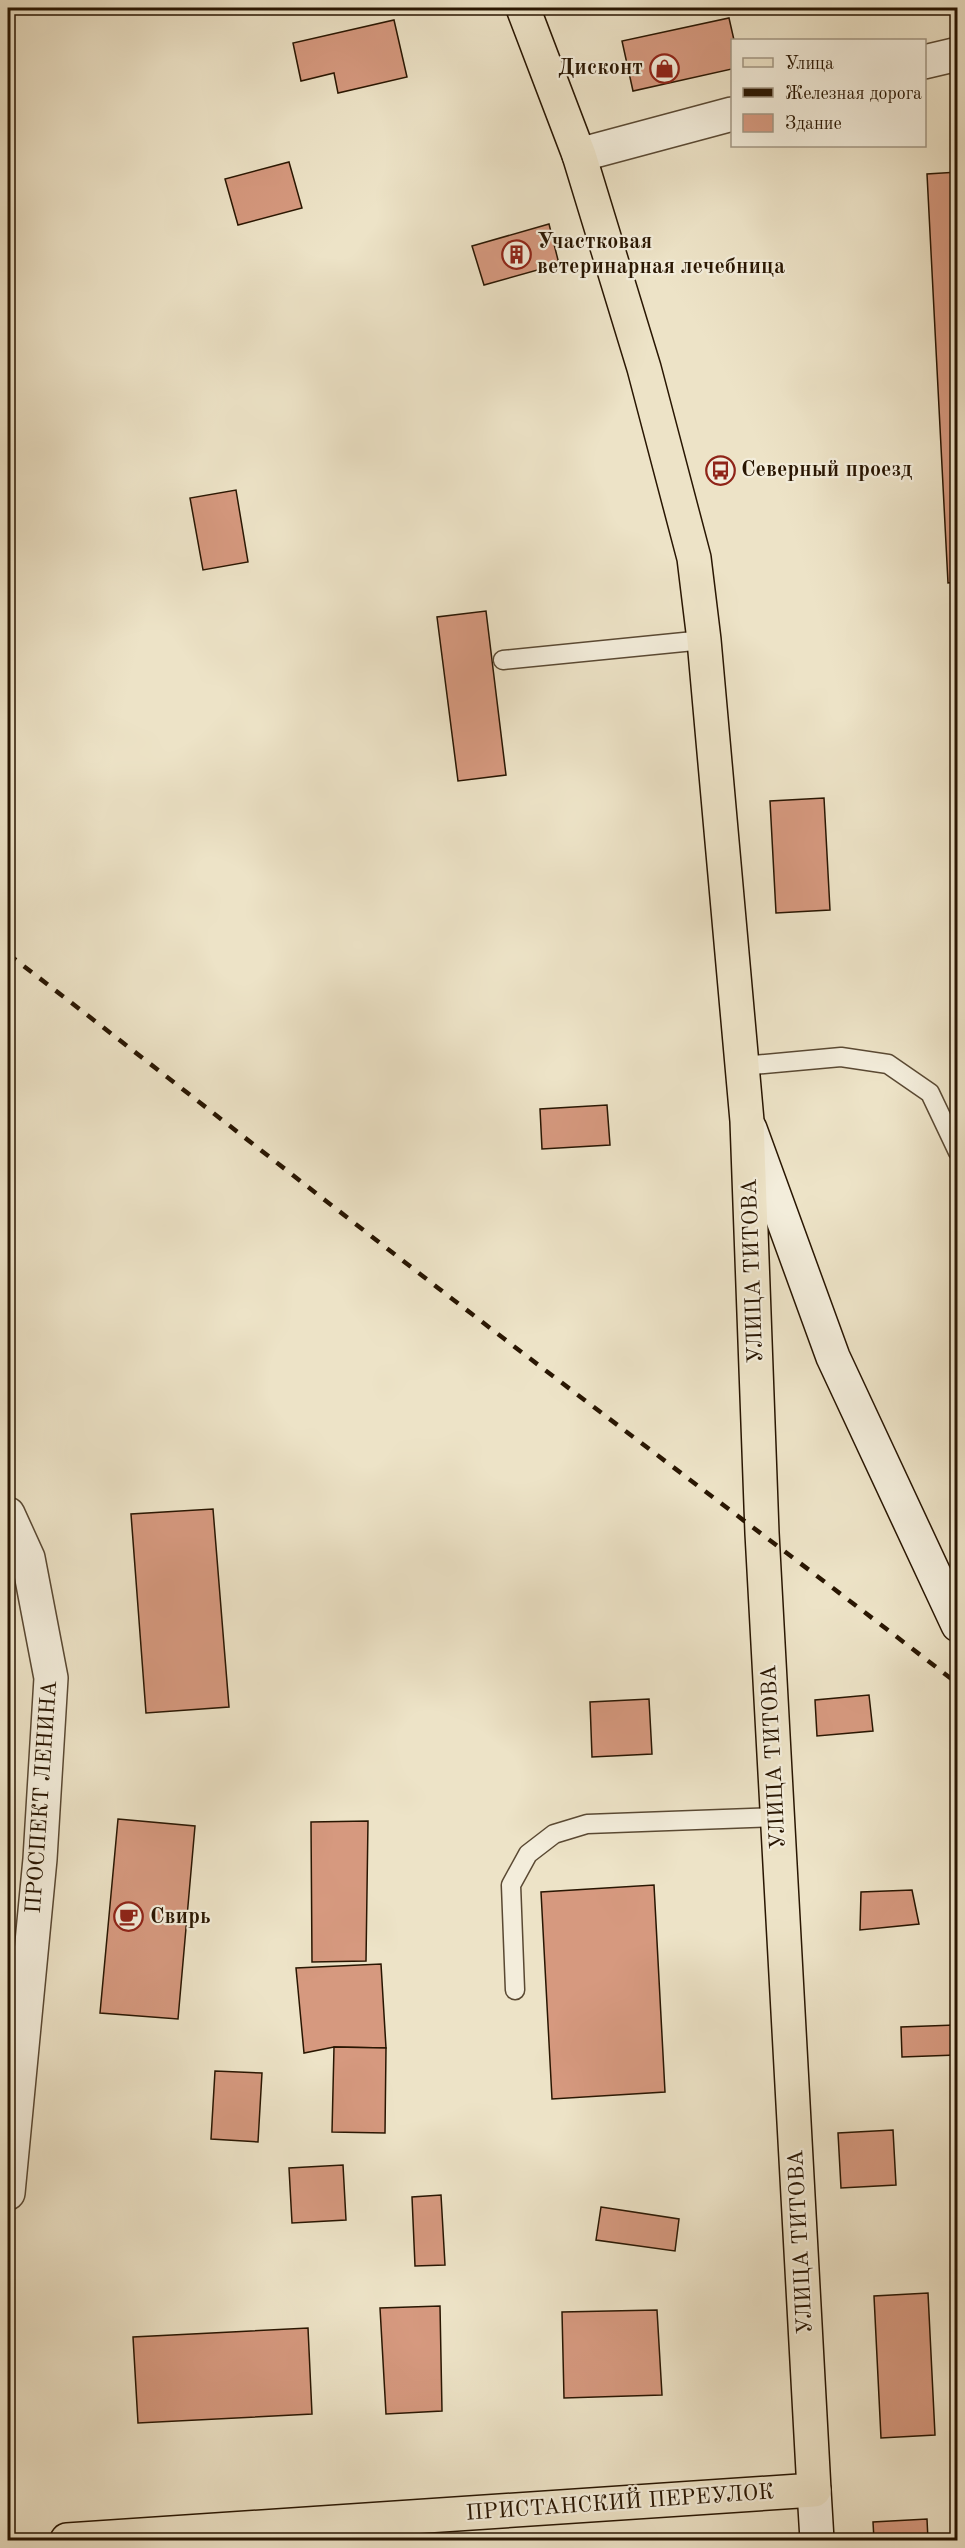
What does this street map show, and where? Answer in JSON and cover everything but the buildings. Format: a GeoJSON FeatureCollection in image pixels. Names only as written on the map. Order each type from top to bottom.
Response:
{"type":"FeatureCollection","features":[{"type":"Feature","properties":{"kind":"main road","name":"УЛИЦА ТИТОВА"},"geometry":{"type":"LineString","coordinates":[[523,8],[579,155],[645,368],[694,558],[704,640],[747,1121],[762,1533],[814,2490]]}},
{"type":"Feature","properties":{"kind":"main road","name":"ПРИСТАНСКИЙ ПЕРЕУЛОК"},"geometry":{"type":"LineString","coordinates":[[67,2541],[814,2490]]}},
{"type":"Feature","properties":{"kind":"street"},"geometry":{"type":"LineString","coordinates":[[926,62],[957,54]]}},
{"type":"Feature","properties":{"kind":"street"},"geometry":{"type":"LineString","coordinates":[[579,155],[731,114]]}},
{"type":"Feature","properties":{"kind":"street"},"geometry":{"type":"LineString","coordinates":[[747,1121],[833,1357],[957,1625]]}},
{"type":"Feature","properties":{"kind":"street","name":"ПРОСПЕКТ ЛЕНИНА"},"geometry":{"type":"LineString","coordinates":[[8,1514],[28,1558],[51,1678],[40,1859],[8,2193]]}},
{"type":"Feature","properties":{"kind":"street","name":"УЛИЦА ТИТОВА"},"geometry":{"type":"LineString","coordinates":[[814,2490],[817,2541]]}},
{"type":"Feature","properties":{"kind":"lane"},"geometry":{"type":"LineString","coordinates":[[502,660],[704,640]]}},
{"type":"Feature","properties":{"kind":"lane"},"geometry":{"type":"LineString","coordinates":[[742,1066],[841,1057],[888,1064],[930,1093],[957,1152]]}},
{"type":"Feature","properties":{"kind":"lane"},"geometry":{"type":"LineString","coordinates":[[515,1990],[511,1885],[528,1854],[554,1834],[586,1824],[777,1817]]}},
{"type":"Feature","properties":{"kind":"railway"},"geometry":{"type":"LineString","coordinates":[[8,954],[478,1318],[958,1684]]}},
{"type":"Feature","properties":{"kind":"place","name":"Дисконт"},"geometry":{"type":"Point","coordinates":[664,68]}},
{"type":"Feature","properties":{"kind":"place","name":"Участковая ветеринарная лечебница"},"geometry":{"type":"Point","coordinates":[516,255]}},
{"type":"Feature","properties":{"kind":"place","name":"Северный проезд"},"geometry":{"type":"Point","coordinates":[720,470]}},
{"type":"Feature","properties":{"kind":"place","name":"Свирь"},"geometry":{"type":"Point","coordinates":[129,1917]}}]}
